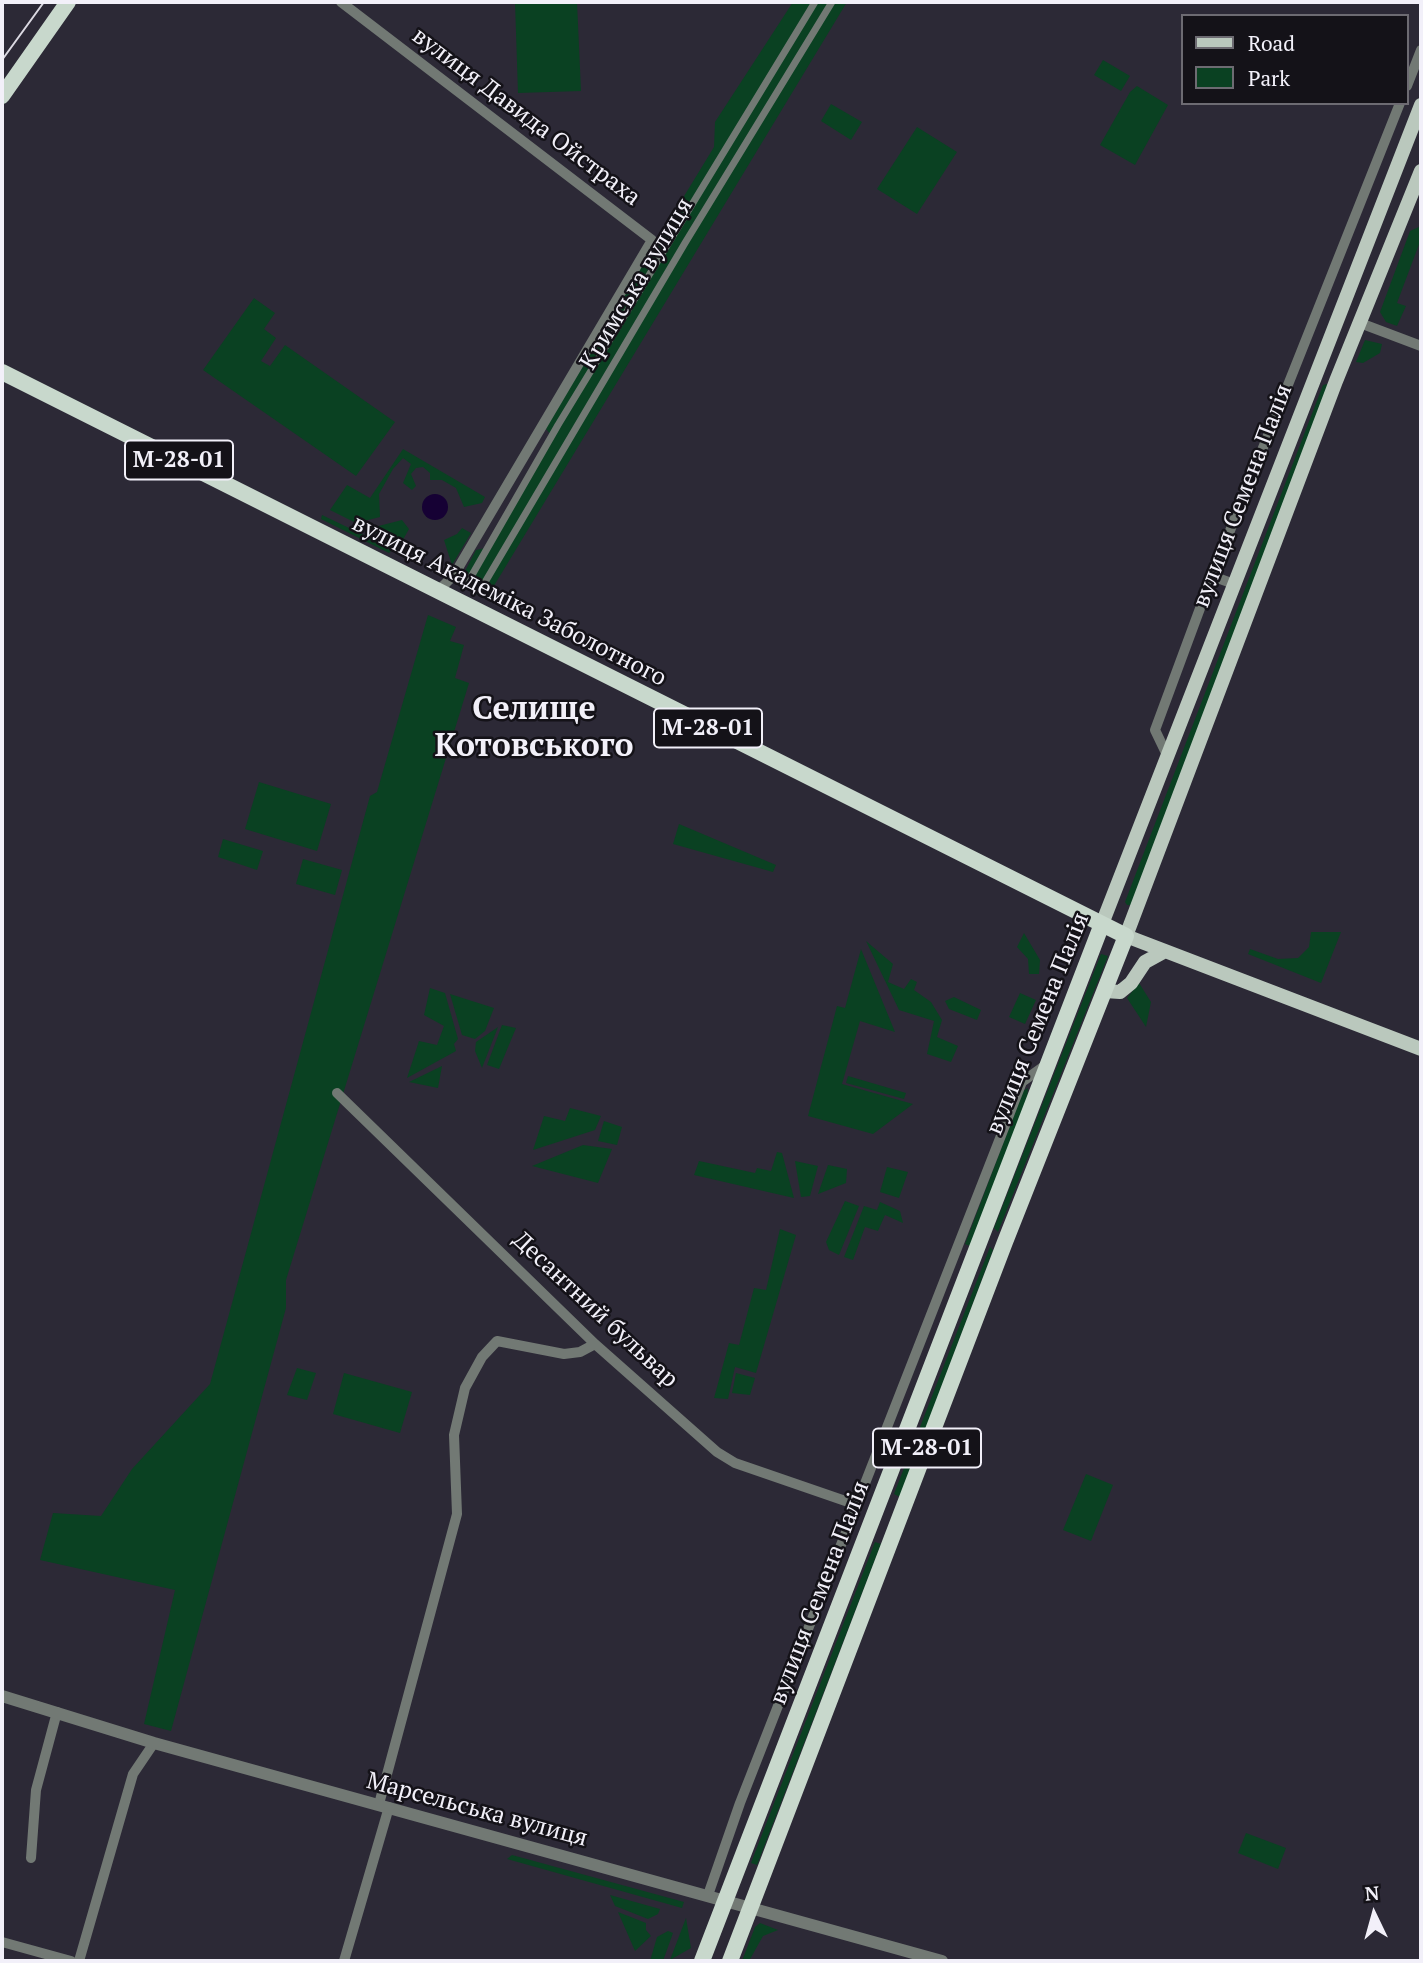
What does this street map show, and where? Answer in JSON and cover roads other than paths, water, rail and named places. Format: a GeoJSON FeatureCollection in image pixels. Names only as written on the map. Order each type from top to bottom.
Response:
{"type":"FeatureCollection","features":[{"type":"Feature","properties":{"kind":"highway"},"geometry":{"type":"LineString","coordinates":[[2,96],[68,2]]}},
{"type":"Feature","properties":{"kind":"highway","name":"вулиця Академіка Заболотного"},"geometry":{"type":"LineString","coordinates":[[2,372],[440,589],[656,702],[1126,936]]}},
{"type":"Feature","properties":{"kind":"highway","name":"вулиця Семена Палія"},"geometry":{"type":"LineString","coordinates":[[702,1961],[980,1233],[1102,924]]}},
{"type":"Feature","properties":{"kind":"highway","name":"вулиця Семена Палія"},"geometry":{"type":"LineString","coordinates":[[730,1961],[1005,1242],[1126,936]]}},
{"type":"Feature","properties":{"kind":"highway"},"geometry":{"type":"LineString","coordinates":[[980,1233],[1005,1242]]}},
{"type":"Feature","properties":{"kind":"highway"},"geometry":{"type":"LineString","coordinates":[[868,1532],[891,1540]]}},
{"type":"Feature","properties":{"kind":"main road","name":"вулиця Семена Палія"},"geometry":{"type":"LineString","coordinates":[[1102,924],[1421,105]]}},
{"type":"Feature","properties":{"kind":"main road","name":"вулиця Семена Палія"},"geometry":{"type":"LineString","coordinates":[[1126,936],[1336,381],[1421,171]]}},
{"type":"Feature","properties":{"kind":"main road"},"geometry":{"type":"LineString","coordinates":[[1315,372],[1336,381]]}},
{"type":"Feature","properties":{"kind":"main road","name":"вулиця Академіка Заболотного"},"geometry":{"type":"LineString","coordinates":[[1126,936],[1421,1049]]}},
{"type":"Feature","properties":{"kind":"main road"},"geometry":{"type":"LineString","coordinates":[[1105,990],[1120,992],[1131,983],[1144,962],[1165,951]]}},
{"type":"Feature","properties":{"kind":"street","name":"вулиця Давида Ойстраха"},"geometry":{"type":"LineString","coordinates":[[341,2],[652,240]]}},
{"type":"Feature","properties":{"kind":"street","name":"Кримська вулиця"},"geometry":{"type":"LineString","coordinates":[[467,582],[558,425],[815,2]]}},
{"type":"Feature","properties":{"kind":"street","name":"Кримська вулиця"},"geometry":{"type":"LineString","coordinates":[[481,589],[685,243],[832,2]]}},
{"type":"Feature","properties":{"kind":"street"},"geometry":{"type":"LineString","coordinates":[[1409,81],[1421,50]]}},
{"type":"Feature","properties":{"kind":"street"},"geometry":{"type":"LineString","coordinates":[[1167,755],[1155,730],[1212,576],[1399,105]]}},
{"type":"Feature","properties":{"kind":"street","name":"Кримська вулиця"},"geometry":{"type":"LineString","coordinates":[[440,589],[454,575],[652,240]]}},
{"type":"Feature","properties":{"kind":"street"},"geometry":{"type":"LineString","coordinates":[[1360,323],[1421,346]]}},
{"type":"Feature","properties":{"kind":"street"},"geometry":{"type":"LineString","coordinates":[[1212,576],[1234,584]]}},
{"type":"Feature","properties":{"kind":"street"},"geometry":{"type":"LineString","coordinates":[[708,1895],[740,1803],[1022,1082],[1047,1063]]}},
{"type":"Feature","properties":{"kind":"street","name":"Десантний бульвар"},"geometry":{"type":"LineString","coordinates":[[337,1093],[595,1344],[725,1458],[857,1505]]}},
{"type":"Feature","properties":{"kind":"street"},"geometry":{"type":"LineString","coordinates":[[344,1961],[457,1514],[454,1435],[465,1388],[482,1357],[497,1341],[564,1354],[580,1352],[595,1344]]}},
{"type":"Feature","properties":{"kind":"street","name":"Марсельська вулиця"},"geometry":{"type":"LineString","coordinates":[[2,1696],[154,1743],[942,1961]]}},
{"type":"Feature","properties":{"kind":"street"},"geometry":{"type":"LineString","coordinates":[[32,1858],[36,1790],[57,1712]]}},
{"type":"Feature","properties":{"kind":"street"},"geometry":{"type":"LineString","coordinates":[[79,1961],[133,1774],[154,1743]]}},
{"type":"Feature","properties":{"kind":"street"},"geometry":{"type":"LineString","coordinates":[[2,1942],[71,1961]]}},
{"type":"Feature","properties":{"kind":"tram line"},"geometry":{"type":"LineString","coordinates":[[2,60],[44,2]]}},
{"type":"Feature","properties":{"kind":"district","name":"Селище Котовського"},"geometry":{"type":"Point","coordinates":[534,728]}}]}
